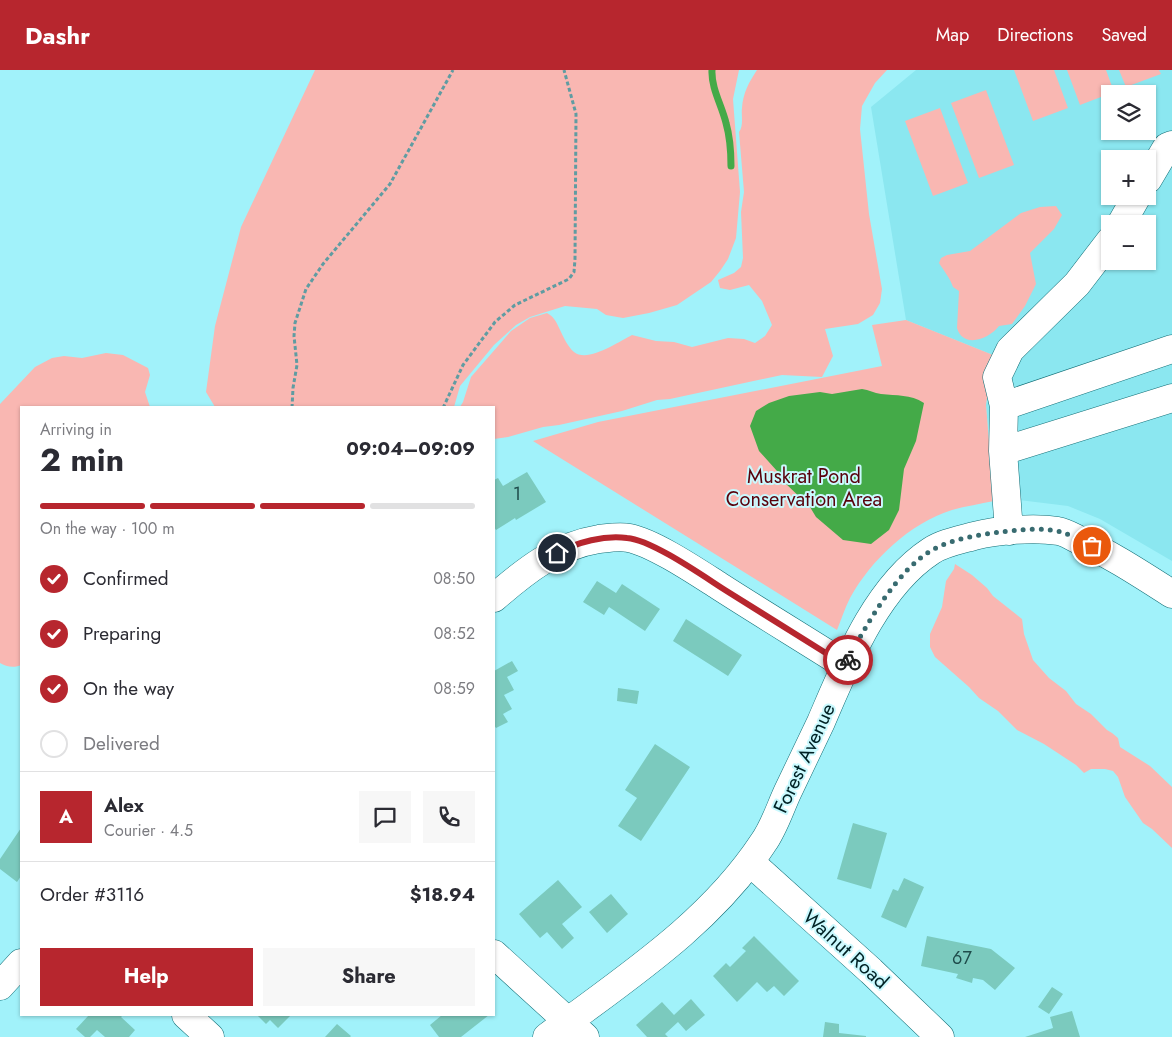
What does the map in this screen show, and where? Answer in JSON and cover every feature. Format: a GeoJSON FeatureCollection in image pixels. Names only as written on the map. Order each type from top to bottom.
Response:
{"type":"FeatureCollection","features":[{"type":"Feature","properties":{"kind":"street"},"geometry":{"type":"LineString","coordinates":[[1156,165],[1166,147],[1172,146]]}},
{"type":"Feature","properties":{"kind":"street"},"geometry":{"type":"LineString","coordinates":[[1009,531],[1003,451],[1004,406],[997,376],[1010,350],[1077,284],[1101,253]]}},
{"type":"Feature","properties":{"kind":"street"},"geometry":{"type":"LineString","coordinates":[[1004,406],[1172,349]]}},
{"type":"Feature","properties":{"kind":"street"},"geometry":{"type":"LineString","coordinates":[[1003,451],[1172,398]]}},
{"type":"Feature","properties":{"kind":"street","name":"Forest Avenue"},"geometry":{"type":"LineString","coordinates":[[567,1032],[691,927],[733,884],[750,862],[765,841],[807,754],[845,665],[860,636],[883,600],[916,563],[933,550],[982,534],[1009,531],[1060,531],[1121,562],[1172,594]]}},
{"type":"Feature","properties":{"kind":"street"},"geometry":{"type":"LineString","coordinates":[[495,597],[528,570],[568,548],[608,538],[629,538],[651,546],[688,566],[845,665]]}},
{"type":"Feature","properties":{"kind":"street","name":"Walnut Road"},"geometry":{"type":"LineString","coordinates":[[750,862],[871,971],[940,1037]]}},
{"type":"Feature","properties":{"kind":"street"},"geometry":{"type":"LineString","coordinates":[[495,955],[567,1032]]}},
{"type":"Feature","properties":{"kind":"street"},"geometry":{"type":"LineString","coordinates":[[0,986],[20,964]]}},
{"type":"Feature","properties":{"kind":"street"},"geometry":{"type":"LineString","coordinates":[[187,1016],[210,1037]]}},
{"type":"Feature","properties":{"kind":"path"},"geometry":{"type":"LineString","coordinates":[[292,406],[297,365],[294,336],[295,322],[306,289],[323,264],[390,184],[453,70]]}},
{"type":"Feature","properties":{"kind":"path"},"geometry":{"type":"LineString","coordinates":[[444,406],[463,365],[495,322],[515,305],[569,279],[574,272],[577,221],[576,114],[564,70]]}},
{"type":"Feature","properties":{"kind":"shaded area"},"geometry":{"type":"Polygon","coordinates":[[[916,70],[1172,70],[1172,561],[1100,519],[1068,506],[1019,500],[994,501],[986,405],[993,355],[906,320],[871,107],[916,70]]]}},
{"type":"Feature","properties":{"kind":"shaded area"},"geometry":{"type":"Polygon","coordinates":[[[862,389],[881,394],[908,397],[924,403],[916,441],[904,469],[899,510],[889,530],[871,544],[843,540],[816,517],[810,507],[783,481],[777,471],[759,451],[750,426],[756,411],[769,403],[789,396],[820,392],[832,394],[862,389]]]}},
{"type":"Feature","properties":{"kind":"green space"},"geometry":{"type":"Polygon","coordinates":[[[315,70],[739,70],[733,99],[740,192],[736,238],[728,259],[711,282],[677,305],[649,313],[623,318],[606,315],[597,309],[565,306],[530,317],[516,325],[494,345],[460,386],[454,406],[214,406],[206,392],[215,326],[241,227],[315,70]]]}},
{"type":"Feature","properties":{"kind":"green space"},"geometry":{"type":"Polygon","coordinates":[[[757,70],[887,70],[875,83],[862,106],[860,129],[869,214],[882,289],[880,303],[873,315],[858,324],[825,329],[833,356],[822,377],[782,375],[670,399],[657,400],[622,411],[495,439],[495,406],[461,406],[471,377],[511,331],[530,318],[547,313],[550,315],[556,321],[570,348],[580,355],[603,350],[632,335],[692,347],[728,338],[744,339],[755,343],[765,336],[772,325],[762,301],[749,285],[730,290],[720,288],[718,280],[734,273],[741,267],[743,258],[741,212],[744,192],[739,132],[742,123],[744,97],[749,83],[757,70]]]}},
{"type":"Feature","properties":{"kind":"green space"},"geometry":{"type":"Polygon","coordinates":[[[1014,70],[1054,70],[1068,108],[1033,121],[1014,70]]]}},
{"type":"Feature","properties":{"kind":"green space"},"geometry":{"type":"Polygon","coordinates":[[[1067,70],[1106,70],[1111,85],[1101,85],[1101,97],[1080,105],[1067,70]]]}},
{"type":"Feature","properties":{"kind":"green space"},"geometry":{"type":"Polygon","coordinates":[[[1119,70],[1159,70],[1161,74],[1131,85],[1125,85],[1119,70]]]}},
{"type":"Feature","properties":{"kind":"green space"},"geometry":{"type":"Polygon","coordinates":[[[986,90],[1014,165],[979,178],[951,103],[986,90]]]}},
{"type":"Feature","properties":{"kind":"green space"},"geometry":{"type":"Polygon","coordinates":[[[940,108],[968,183],[933,196],[905,121],[940,108]]]}},
{"type":"Feature","properties":{"kind":"green space"},"geometry":{"type":"Polygon","coordinates":[[[1056,206],[1062,215],[1054,229],[1030,253],[1036,284],[1025,306],[1012,324],[999,326],[995,331],[983,338],[970,340],[965,338],[957,328],[959,291],[953,287],[939,263],[941,258],[947,255],[970,251],[1021,213],[1040,207],[1056,206]]]}},
{"type":"Feature","properties":{"kind":"green space","name":"Muskrat Pond Conservation Area"},"geometry":{"type":"Polygon","coordinates":[[[906,320],[993,355],[986,405],[994,501],[952,510],[936,516],[921,524],[893,545],[880,557],[859,584],[848,602],[837,630],[533,441],[598,422],[882,366],[872,325],[906,320]]]}},
{"type":"Feature","properties":{"kind":"green space"},"geometry":{"type":"Polygon","coordinates":[[[106,353],[123,355],[148,368],[150,375],[145,392],[150,406],[20,406],[20,666],[13,667],[0,663],[0,404],[35,367],[52,358],[64,356],[82,358],[106,353]]]}},
{"type":"Feature","properties":{"kind":"green space"},"geometry":{"type":"Polygon","coordinates":[[[955,564],[972,575],[993,596],[1022,619],[1024,634],[1033,660],[1049,678],[1066,691],[1076,704],[1091,714],[1118,738],[1120,747],[1150,766],[1172,787],[1172,848],[1143,823],[1125,797],[1118,777],[1113,771],[1091,769],[1084,773],[1076,765],[1044,744],[1017,730],[998,711],[979,698],[935,657],[930,647],[930,634],[942,607],[946,581],[955,564]]]}},
{"type":"Feature","properties":{"kind":"building"},"geometry":{"type":"Polygon","coordinates":[[[527,472],[546,502],[496,530],[495,480],[498,478],[503,486],[527,472]]]}},
{"type":"Feature","properties":{"kind":"building"},"geometry":{"type":"Polygon","coordinates":[[[597,581],[616,593],[622,584],[660,609],[645,631],[609,607],[604,615],[583,602],[597,581]]]}},
{"type":"Feature","properties":{"kind":"building"},"geometry":{"type":"Polygon","coordinates":[[[686,619],[742,655],[728,676],[673,641],[686,619]]]}},
{"type":"Feature","properties":{"kind":"building"},"geometry":{"type":"Polygon","coordinates":[[[512,661],[518,671],[507,677],[514,690],[504,695],[512,709],[503,714],[508,722],[496,728],[495,726],[495,670],[512,661]]]}},
{"type":"Feature","properties":{"kind":"building"},"geometry":{"type":"Polygon","coordinates":[[[618,688],[639,691],[637,704],[617,701],[618,688]]]}},
{"type":"Feature","properties":{"kind":"building"},"geometry":{"type":"Polygon","coordinates":[[[655,744],[690,767],[641,841],[618,826],[637,798],[625,790],[655,744]]]}},
{"type":"Feature","properties":{"kind":"building"},"geometry":{"type":"Polygon","coordinates":[[[853,823],[887,833],[871,889],[837,879],[853,823]]]}},
{"type":"Feature","properties":{"kind":"building"},"geometry":{"type":"Polygon","coordinates":[[[20,829],[20,878],[17,882],[0,869],[0,859],[20,829]]]}},
{"type":"Feature","properties":{"kind":"building"},"geometry":{"type":"Polygon","coordinates":[[[904,878],[924,887],[906,928],[881,917],[893,889],[898,891],[904,878]]]}},
{"type":"Feature","properties":{"kind":"building"},"geometry":{"type":"Polygon","coordinates":[[[558,880],[582,907],[562,924],[574,938],[562,949],[547,932],[540,938],[519,914],[558,880]]]}},
{"type":"Feature","properties":{"kind":"building"},"geometry":{"type":"Polygon","coordinates":[[[611,894],[628,914],[607,933],[589,912],[611,894]]]}},
{"type":"Feature","properties":{"kind":"building"},"geometry":{"type":"Polygon","coordinates":[[[754,936],[799,981],[784,996],[774,986],[767,992],[757,982],[737,1002],[713,976],[726,963],[730,967],[746,951],[742,948],[754,936]]]}},
{"type":"Feature","properties":{"kind":"building"},"geometry":{"type":"Polygon","coordinates":[[[927,936],[991,949],[1015,968],[995,990],[983,980],[973,978],[972,983],[956,978],[958,974],[921,966],[927,936]]]}},
{"type":"Feature","properties":{"kind":"building"},"geometry":{"type":"Polygon","coordinates":[[[1052,987],[1063,994],[1049,1014],[1038,1007],[1052,987]]]}},
{"type":"Feature","properties":{"kind":"building"},"geometry":{"type":"Polygon","coordinates":[[[691,999],[705,1015],[686,1031],[678,1022],[665,1034],[668,1037],[647,1037],[636,1025],[662,1002],[674,1015],[691,999]]]}},
{"type":"Feature","properties":{"kind":"building"},"geometry":{"type":"Polygon","coordinates":[[[1072,1011],[1080,1037],[1025,1037],[1053,1028],[1050,1017],[1072,1011]]]}},
{"type":"Feature","properties":{"kind":"building"},"geometry":{"type":"Polygon","coordinates":[[[88,1016],[122,1016],[135,1030],[129,1037],[105,1037],[97,1030],[90,1037],[85,1037],[76,1029],[88,1016]]]}},
{"type":"Feature","properties":{"kind":"building"},"geometry":{"type":"Polygon","coordinates":[[[258,1016],[290,1016],[278,1028],[270,1020],[266,1024],[258,1016]]]}},
{"type":"Feature","properties":{"kind":"building"},"geometry":{"type":"Polygon","coordinates":[[[441,1016],[488,1016],[461,1037],[439,1037],[430,1025],[441,1016]]]}},
{"type":"Feature","properties":{"kind":"building"},"geometry":{"type":"Polygon","coordinates":[[[825,1022],[839,1024],[839,1033],[866,1037],[823,1037],[825,1022]]]}},
{"type":"Feature","properties":{"kind":"building"},"geometry":{"type":"Polygon","coordinates":[[[337,1024],[351,1036],[325,1037],[337,1024]]]}},
{"type":"Feature","properties":{"kind":"waterway"},"geometry":{"type":"LineString","coordinates":[[712,70],[715,90],[728,134],[731,166]]}},
{"type":"Feature","properties":{"kind":"way so far"},"geometry":{"type":"LineString","coordinates":[[848,660],[860,636],[883,600],[916,563],[933,550],[982,534],[1036,530],[1060,531],[1092,546]]}},
{"type":"Feature","properties":{"kind":"route"},"geometry":{"type":"LineString","coordinates":[[557,553],[590,541],[608,538],[629,538],[651,546],[688,566],[845,665],[848,660]]}}]}
